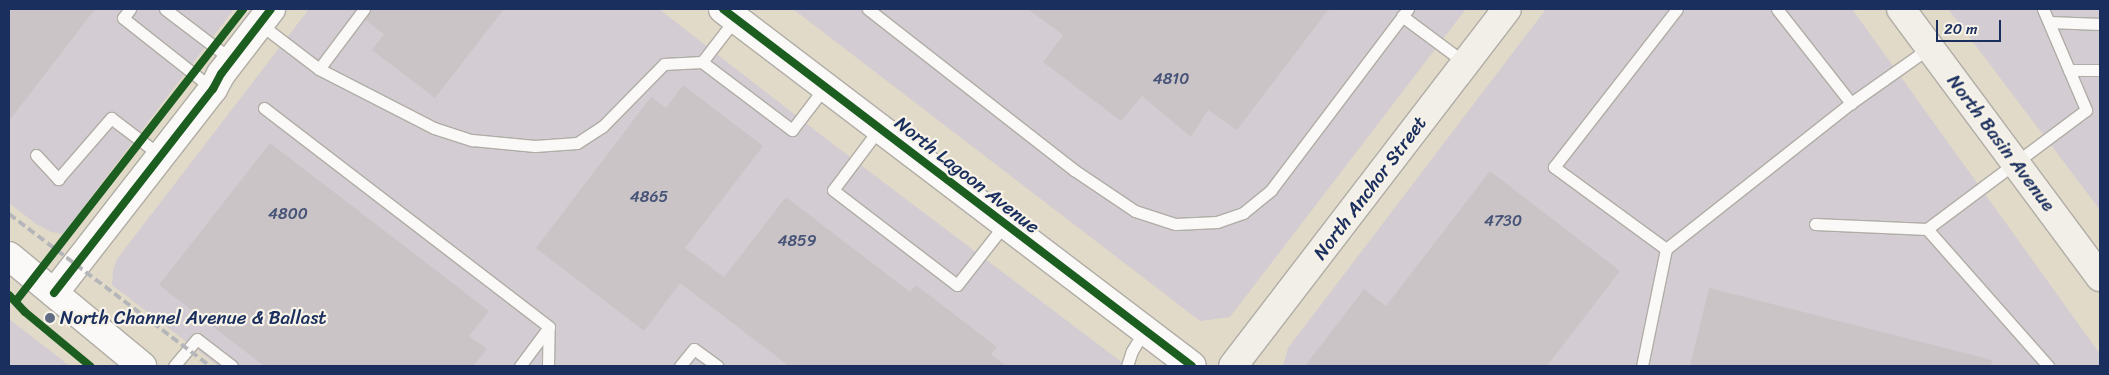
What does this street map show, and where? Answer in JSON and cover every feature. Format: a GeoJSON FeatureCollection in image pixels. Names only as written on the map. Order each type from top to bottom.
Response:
{"type":"FeatureCollection","features":[{"type":"Feature","properties":{"kind":"main road","name":"North Anchor Street"},"geometry":{"type":"LineString","coordinates":[[1233,366],[1507,9]]}},
{"type":"Feature","properties":{"kind":"main road","name":"North Basin Avenue"},"geometry":{"type":"LineString","coordinates":[[1901,9],[2100,277]]}},
{"type":"Feature","properties":{"kind":"street","name":"North Lagoon Avenue"},"geometry":{"type":"LineString","coordinates":[[730,14],[1192,366]]}},
{"type":"Feature","properties":{"kind":"street"},"geometry":{"type":"LineString","coordinates":[[54,293],[213,88],[265,16]]}},
{"type":"Feature","properties":{"kind":"street"},"geometry":{"type":"LineString","coordinates":[[9,256],[142,366]]}},
{"type":"Feature","properties":{"kind":"lane"},"geometry":{"type":"LineString","coordinates":[[130,9],[123,18],[213,88]]}},
{"type":"Feature","properties":{"kind":"lane"},"geometry":{"type":"LineString","coordinates":[[165,9],[232,60]]}},
{"type":"Feature","properties":{"kind":"lane"},"geometry":{"type":"LineString","coordinates":[[319,69],[364,9]]}},
{"type":"Feature","properties":{"kind":"lane"},"geometry":{"type":"LineString","coordinates":[[868,9],[1074,170],[1134,211],[1174,224],[1216,222],[1242,213],[1271,190],[1405,12],[1465,64]]}},
{"type":"Feature","properties":{"kind":"lane"},"geometry":{"type":"LineString","coordinates":[[1666,249],[1554,167],[1677,9]]}},
{"type":"Feature","properties":{"kind":"lane"},"geometry":{"type":"LineString","coordinates":[[1777,9],[1852,103]]}},
{"type":"Feature","properties":{"kind":"lane"},"geometry":{"type":"LineString","coordinates":[[1815,224],[1927,229],[2015,161],[2086,110],[2043,9]]}},
{"type":"Feature","properties":{"kind":"lane"},"geometry":{"type":"LineString","coordinates":[[702,62],[730,14]]}},
{"type":"Feature","properties":{"kind":"lane"},"geometry":{"type":"LineString","coordinates":[[265,16],[319,69],[434,128],[472,140],[535,146],[577,143],[602,127],[664,64],[702,62],[792,130],[825,87]]}},
{"type":"Feature","properties":{"kind":"lane"},"geometry":{"type":"LineString","coordinates":[[2049,22],[2100,24]]}},
{"type":"Feature","properties":{"kind":"lane"},"geometry":{"type":"LineString","coordinates":[[1642,366],[1666,249],[1852,103],[1930,47]]}},
{"type":"Feature","properties":{"kind":"lane"},"geometry":{"type":"LineString","coordinates":[[2069,70],[2100,70]]}},
{"type":"Feature","properties":{"kind":"lane"},"geometry":{"type":"LineString","coordinates":[[264,108],[549,328]]}},
{"type":"Feature","properties":{"kind":"lane"},"geometry":{"type":"LineString","coordinates":[[36,155],[58,179],[111,118],[160,154]]}},
{"type":"Feature","properties":{"kind":"lane"},"geometry":{"type":"LineString","coordinates":[[880,128],[833,190],[956,285],[1005,224]]}},
{"type":"Feature","properties":{"kind":"lane"},"geometry":{"type":"LineString","coordinates":[[1927,229],[2048,366]]}},
{"type":"Feature","properties":{"kind":"lane"},"geometry":{"type":"LineString","coordinates":[[520,366],[549,328]]}},
{"type":"Feature","properties":{"kind":"lane"},"geometry":{"type":"LineString","coordinates":[[548,366],[549,328]]}},
{"type":"Feature","properties":{"kind":"lane"},"geometry":{"type":"LineString","coordinates":[[1127,366],[1132,351],[1144,331]]}},
{"type":"Feature","properties":{"kind":"lane"},"geometry":{"type":"LineString","coordinates":[[174,366],[196,339],[232,366]]}},
{"type":"Feature","properties":{"kind":"lane"},"geometry":{"type":"LineString","coordinates":[[680,366],[694,349],[716,366]]}},
{"type":"Feature","properties":{"kind":"shaded area"},"geometry":{"type":"Polygon","coordinates":[[[9,9],[234,9],[63,234],[51,232],[36,224],[9,203],[9,9]]]}},
{"type":"Feature","properties":{"kind":"shaded area"},"geometry":{"type":"Polygon","coordinates":[[[309,9],[659,9],[821,135],[1127,366],[218,366],[112,285],[113,270],[117,259],[309,9]]]}},
{"type":"Feature","properties":{"kind":"shaded area"},"geometry":{"type":"Polygon","coordinates":[[[793,9],[1466,9],[1230,317],[1200,321],[793,9]]]}},
{"type":"Feature","properties":{"kind":"shaded area"},"geometry":{"type":"Polygon","coordinates":[[[1546,9],[1852,9],[2100,354],[2100,366],[1283,366],[1288,348],[1546,9]]]}},
{"type":"Feature","properties":{"kind":"shaded area"},"geometry":{"type":"Polygon","coordinates":[[[1948,9],[2100,9],[2100,210],[1948,9]]]}},
{"type":"Feature","properties":{"kind":"shaded area"},"geometry":{"type":"Polygon","coordinates":[[[9,319],[70,366],[9,366],[9,319]]]}},
{"type":"Feature","properties":{"kind":"building"},"geometry":{"type":"Polygon","coordinates":[[[9,9],[95,9],[9,121],[9,9]]]}},
{"type":"Feature","properties":{"kind":"building"},"geometry":{"type":"Polygon","coordinates":[[[372,9],[504,9],[435,98],[372,50],[384,34],[365,20],[372,9]]]}},
{"type":"Feature","properties":{"kind":"building"},"geometry":{"type":"Polygon","coordinates":[[[1028,9],[1329,9],[1237,130],[1208,110],[1191,137],[1142,96],[1121,121],[1043,62],[1063,35],[1028,9]]]}},
{"type":"Feature","properties":{"kind":"building"},"geometry":{"type":"Polygon","coordinates":[[[683,85],[763,146],[685,248],[724,277],[786,197],[910,292],[916,285],[997,347],[991,354],[1006,366],[789,366],[680,283],[644,331],[536,248],[651,97],[666,108],[683,85]]]}},
{"type":"Feature","properties":{"kind":"building"},"geometry":{"type":"Polygon","coordinates":[[[270,143],[489,311],[469,336],[487,349],[473,366],[264,366],[159,285],[270,143]]]}},
{"type":"Feature","properties":{"kind":"building"},"geometry":{"type":"Polygon","coordinates":[[[1490,171],[1620,271],[1547,366],[1305,366],[1364,289],[1386,306],[1490,171]]]}},
{"type":"Feature","properties":{"kind":"building"},"geometry":{"type":"Polygon","coordinates":[[[1709,288],[1992,360],[1991,366],[1690,366],[1709,288]]]}},
{"type":"Feature","properties":{"kind":"railway"},"geometry":{"type":"LineString","coordinates":[[9,214],[210,366]]}},
{"type":"Feature","properties":{"kind":"cycle path"},"geometry":{"type":"LineString","coordinates":[[16,301],[243,9]]}},
{"type":"Feature","properties":{"kind":"cycle path"},"geometry":{"type":"LineString","coordinates":[[54,293],[213,89],[221,74],[271,9]]}},
{"type":"Feature","properties":{"kind":"cycle path"},"geometry":{"type":"LineString","coordinates":[[723,9],[1192,366]]}},
{"type":"Feature","properties":{"kind":"cycle path"},"geometry":{"type":"LineString","coordinates":[[9,295],[25,312],[90,366]]}},
{"type":"Feature","properties":{"kind":"place","name":"North Channel Avenue & Ballast"},"geometry":{"type":"Point","coordinates":[50,318]}}]}
